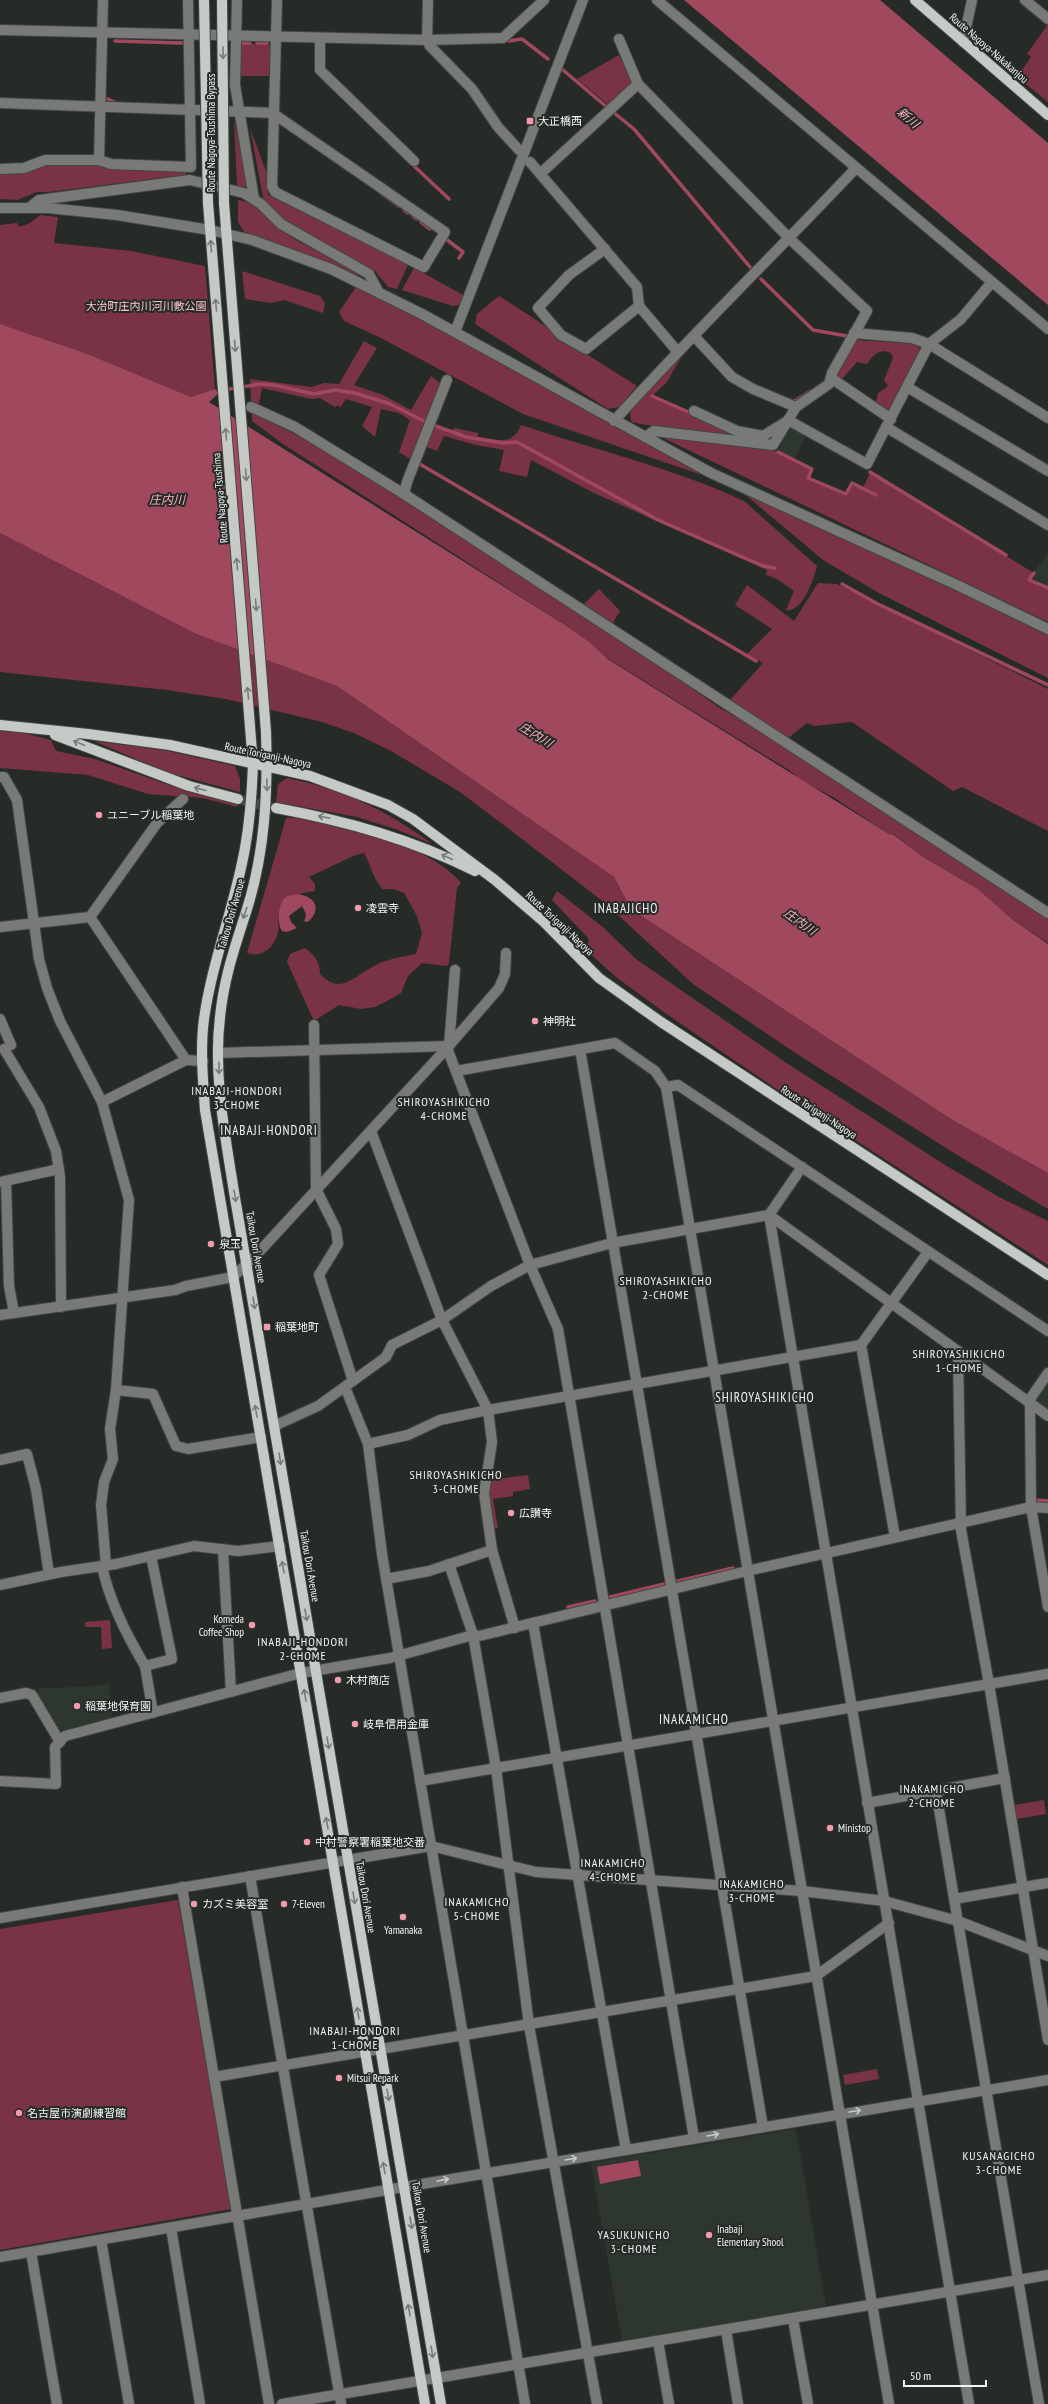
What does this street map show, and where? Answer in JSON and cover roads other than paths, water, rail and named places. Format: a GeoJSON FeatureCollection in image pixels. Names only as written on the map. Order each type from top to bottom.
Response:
{"type":"FeatureCollection","features":[{"type":"Feature","properties":{"kind":"main road","name":"Route Nagoya-Tsushima Bypass"},"geometry":{"type":"LineString","coordinates":[[204,0],[208,203],[212,262]]}},
{"type":"Feature","properties":{"kind":"main road","name":"Route Nagoya-Tsushima Bypass"},"geometry":{"type":"LineString","coordinates":[[222,0],[224,203],[266,732]]}},
{"type":"Feature","properties":{"kind":"main road","name":"Route Nagoya-Nakakanjou"},"geometry":{"type":"LineString","coordinates":[[915,0],[1048,115]]}},
{"type":"Feature","properties":{"kind":"main road","name":"Route Nagoya-Tsushima"},"geometry":{"type":"LineString","coordinates":[[212,262],[251,732]]}},
{"type":"Feature","properties":{"kind":"main road","name":"Route Toriganji-Nagoya"},"geometry":{"type":"LineString","coordinates":[[0,725],[163,744],[310,776],[388,805],[413,819],[495,880],[544,922],[600,978],[661,1022],[1048,1275]]}},
{"type":"Feature","properties":{"kind":"main road"},"geometry":{"type":"LineString","coordinates":[[19,727],[65,737],[189,786],[238,798]]}},
{"type":"Feature","properties":{"kind":"main road","name":"Taikou Dori Avenue"},"geometry":{"type":"LineString","coordinates":[[251,732],[253,764],[251,809],[245,849],[213,964],[204,1021],[203,1061],[205,1110],[425,2404]]}},
{"type":"Feature","properties":{"kind":"main road","name":"Taikou Dori Avenue"},"geometry":{"type":"LineString","coordinates":[[266,732],[268,792],[260,851],[247,909],[228,966],[220,1018],[218,1052],[219,1083],[226,1138],[315,1671],[441,2404]]}},
{"type":"Feature","properties":{"kind":"main road"},"geometry":{"type":"LineString","coordinates":[[276,808],[331,819],[404,839],[443,855],[495,880]]}},
{"type":"Feature","properties":{"kind":"street"},"geometry":{"type":"LineString","coordinates":[[99,160],[103,0]]}},
{"type":"Feature","properties":{"kind":"street"},"geometry":{"type":"LineString","coordinates":[[0,169],[24,168],[46,160],[99,160],[111,164],[191,166],[188,0]]}},
{"type":"Feature","properties":{"kind":"street"},"geometry":{"type":"LineString","coordinates":[[237,0],[235,85],[254,199]]}},
{"type":"Feature","properties":{"kind":"street"},"geometry":{"type":"LineString","coordinates":[[0,103],[274,113],[445,232],[424,267],[275,192],[272,186],[274,113],[277,0]]}},
{"type":"Feature","properties":{"kind":"street"},"geometry":{"type":"LineString","coordinates":[[428,0],[427,40],[430,46],[472,89],[494,121],[502,123],[523,149]]}},
{"type":"Feature","properties":{"kind":"street"},"geometry":{"type":"LineString","coordinates":[[0,30],[427,40],[503,38],[544,0]]}},
{"type":"Feature","properties":{"kind":"street"},"geometry":{"type":"LineString","coordinates":[[455,332],[523,149],[583,0]]}},
{"type":"Feature","properties":{"kind":"street"},"geometry":{"type":"LineString","coordinates":[[657,0],[1048,329]]}},
{"type":"Feature","properties":{"kind":"street"},"geometry":{"type":"LineString","coordinates":[[963,42],[972,0]]}},
{"type":"Feature","properties":{"kind":"street"},"geometry":{"type":"LineString","coordinates":[[1025,0],[1046,15]]}},
{"type":"Feature","properties":{"kind":"street"},"geometry":{"type":"LineString","coordinates":[[320,38],[320,70],[414,161]]}},
{"type":"Feature","properties":{"kind":"street"},"geometry":{"type":"LineString","coordinates":[[619,40],[638,84],[790,239],[867,311],[854,333],[829,384],[796,407],[773,445],[654,431],[645,437]]}},
{"type":"Feature","properties":{"kind":"street"},"geometry":{"type":"LineString","coordinates":[[541,173],[638,84]]}},
{"type":"Feature","properties":{"kind":"street"},"geometry":{"type":"LineString","coordinates":[[530,162],[541,173],[636,287],[639,306],[676,351]]}},
{"type":"Feature","properties":{"kind":"street"},"geometry":{"type":"LineString","coordinates":[[614,421],[676,351],[694,336],[790,239],[856,168]]}},
{"type":"Feature","properties":{"kind":"street"},"geometry":{"type":"LineString","coordinates":[[29,208],[39,200],[190,180],[244,193],[254,199],[281,224],[369,274],[379,293]]}},
{"type":"Feature","properties":{"kind":"street"},"geometry":{"type":"LineString","coordinates":[[0,208],[29,208],[117,215],[210,230],[252,240],[331,269],[455,332],[614,421],[711,473],[943,578],[1048,629]]}},
{"type":"Feature","properties":{"kind":"street"},"geometry":{"type":"LineString","coordinates":[[605,249],[569,275],[538,308],[561,335],[586,349],[639,306]]}},
{"type":"Feature","properties":{"kind":"street"},"geometry":{"type":"LineString","coordinates":[[788,420],[867,464],[930,344],[961,319],[992,282]]}},
{"type":"Feature","properties":{"kind":"street"},"geometry":{"type":"LineString","coordinates":[[854,333],[912,338],[930,344],[1048,418]]}},
{"type":"Feature","properties":{"kind":"street"},"geometry":{"type":"LineString","coordinates":[[694,336],[732,377],[753,389],[796,407]]}},
{"type":"Feature","properties":{"kind":"street"},"geometry":{"type":"LineString","coordinates":[[831,378],[888,423],[1048,525]]}},
{"type":"Feature","properties":{"kind":"street"},"geometry":{"type":"LineString","coordinates":[[404,494],[447,380]]}},
{"type":"Feature","properties":{"kind":"street"},"geometry":{"type":"LineString","coordinates":[[907,387],[1048,471]]}},
{"type":"Feature","properties":{"kind":"street"},"geometry":{"type":"LineString","coordinates":[[251,407],[295,428],[404,494],[1048,913]]}},
{"type":"Feature","properties":{"kind":"street"},"geometry":{"type":"LineString","coordinates":[[694,411],[737,431],[763,436],[788,420]]}},
{"type":"Feature","properties":{"kind":"street"},"geometry":{"type":"LineString","coordinates":[[0,777],[4,778],[17,800],[39,960],[47,988],[60,1021],[102,1102],[129,1200],[116,1390],[110,1428],[112,1459],[104,1482],[101,1505],[104,1566],[109,1588],[132,1643],[145,1666],[153,1713]]}},
{"type":"Feature","properties":{"kind":"street"},"geometry":{"type":"LineString","coordinates":[[0,927],[90,917],[157,823],[183,799]]}},
{"type":"Feature","properties":{"kind":"street"},"geometry":{"type":"LineString","coordinates":[[90,917],[186,1060]]}},
{"type":"Feature","properties":{"kind":"street"},"geometry":{"type":"LineString","coordinates":[[0,1315],[175,1290],[186,1286],[233,1277],[248,1265],[316,1189],[448,1047],[499,988],[505,974],[506,953]]}},
{"type":"Feature","properties":{"kind":"street"},"geometry":{"type":"LineString","coordinates":[[455,970],[448,1047],[530,1265],[558,1329],[694,2138]]}},
{"type":"Feature","properties":{"kind":"street"},"geometry":{"type":"LineString","coordinates":[[0,1019],[7,1047],[39,1107],[54,1146],[59,1169],[62,1307]]}},
{"type":"Feature","properties":{"kind":"street"},"geometry":{"type":"LineString","coordinates":[[314,1025],[313,1050],[316,1189],[336,1229],[338,1244],[319,1275],[349,1384],[368,1444],[386,1579],[525,2404]]}},
{"type":"Feature","properties":{"kind":"street"},"geometry":{"type":"LineString","coordinates":[[456,1071],[615,1043],[655,1071],[666,1087],[889,2404]]}},
{"type":"Feature","properties":{"kind":"street"},"geometry":{"type":"LineString","coordinates":[[218,1052],[448,1047]]}},
{"type":"Feature","properties":{"kind":"street"},"geometry":{"type":"LineString","coordinates":[[580,1049],[763,2127]]}},
{"type":"Feature","properties":{"kind":"street"},"geometry":{"type":"LineString","coordinates":[[102,1102],[186,1060],[203,1061]]}},
{"type":"Feature","properties":{"kind":"street"},"geometry":{"type":"LineString","coordinates":[[666,1087],[678,1084],[1048,1331]]}},
{"type":"Feature","properties":{"kind":"street"},"geometry":{"type":"LineString","coordinates":[[371,1131],[442,1320],[488,1410],[492,1442],[484,1494],[492,1550],[516,1628]]}},
{"type":"Feature","properties":{"kind":"street"},"geometry":{"type":"LineString","coordinates":[[802,1167],[769,1215],[969,2404]]}},
{"type":"Feature","properties":{"kind":"street"},"geometry":{"type":"LineString","coordinates":[[14,1313],[10,1286],[3,1182],[59,1169]]}},
{"type":"Feature","properties":{"kind":"street"},"geometry":{"type":"LineString","coordinates":[[274,1426],[308,1412],[386,1357],[392,1345],[442,1320],[491,1286],[530,1265],[612,1243],[769,1215],[1048,1416]]}},
{"type":"Feature","properties":{"kind":"street"},"geometry":{"type":"LineString","coordinates":[[368,1444],[408,1435],[440,1420],[488,1410],[860,1345],[928,1252]]}},
{"type":"Feature","properties":{"kind":"street"},"geometry":{"type":"LineString","coordinates":[[860,1345],[895,1537]]}},
{"type":"Feature","properties":{"kind":"street"},"geometry":{"type":"LineString","coordinates":[[958,1351],[960,1522],[1005,1778],[1048,2040]]}},
{"type":"Feature","properties":{"kind":"street"},"geometry":{"type":"LineString","coordinates":[[1048,1373],[1029,1402],[1031,1507],[1048,1607]]}},
{"type":"Feature","properties":{"kind":"street"},"geometry":{"type":"LineString","coordinates":[[116,1390],[153,1394],[176,1446],[188,1449],[261,1437]]}},
{"type":"Feature","properties":{"kind":"street"},"geometry":{"type":"LineString","coordinates":[[0,1460],[27,1454],[36,1489],[49,1574]]}},
{"type":"Feature","properties":{"kind":"street"},"geometry":{"type":"LineString","coordinates":[[0,1781],[56,1784],[55,1747],[65,1736],[301,1673],[400,1655],[473,1635],[479,1636],[516,1628],[747,1571],[827,1554],[960,1522],[1031,1507],[1048,1508]]}},
{"type":"Feature","properties":{"kind":"street"},"geometry":{"type":"LineString","coordinates":[[0,1585],[49,1574],[104,1566],[194,1546],[238,1551],[280,1546]]}},
{"type":"Feature","properties":{"kind":"street"},"geometry":{"type":"LineString","coordinates":[[223,1550],[231,1692]]}},
{"type":"Feature","properties":{"kind":"street"},"geometry":{"type":"LineString","coordinates":[[386,1579],[429,1571],[492,1550]]}},
{"type":"Feature","properties":{"kind":"street"},"geometry":{"type":"LineString","coordinates":[[145,1666],[172,1659],[151,1556]]}},
{"type":"Feature","properties":{"kind":"street"},"geometry":{"type":"LineString","coordinates":[[449,1564],[473,1635],[496,1768],[529,2024],[597,2404]]}},
{"type":"Feature","properties":{"kind":"street"},"geometry":{"type":"LineString","coordinates":[[533,1623],[626,2150]]}},
{"type":"Feature","properties":{"kind":"street"},"geometry":{"type":"LineString","coordinates":[[420,1781],[1048,1674]]}},
{"type":"Feature","properties":{"kind":"street"},"geometry":{"type":"LineString","coordinates":[[0,1698],[26,1694],[32,1695],[60,1742]]}},
{"type":"Feature","properties":{"kind":"street"},"geometry":{"type":"LineString","coordinates":[[867,1803],[1005,1778]]}},
{"type":"Feature","properties":{"kind":"street"},"geometry":{"type":"LineString","coordinates":[[936,1791],[1039,2404]]}},
{"type":"Feature","properties":{"kind":"street"},"geometry":{"type":"LineString","coordinates":[[0,1918],[431,1846],[536,1872],[578,1877],[802,1891],[884,1902],[958,1922],[1048,1956]]}},
{"type":"Feature","properties":{"kind":"street"},"geometry":{"type":"LineString","coordinates":[[250,1876],[340,2399]]}},
{"type":"Feature","properties":{"kind":"street"},"geometry":{"type":"LineString","coordinates":[[954,1899],[1048,1882]]}},
{"type":"Feature","properties":{"kind":"street"},"geometry":{"type":"LineString","coordinates":[[182,1887],[269,2404]]}},
{"type":"Feature","properties":{"kind":"street"},"geometry":{"type":"LineString","coordinates":[[214,2077],[816,1976],[889,1923]]}},
{"type":"Feature","properties":{"kind":"street"},"geometry":{"type":"LineString","coordinates":[[0,2257],[486,2173],[1048,2080]]}},
{"type":"Feature","properties":{"kind":"street"},"geometry":{"type":"LineString","coordinates":[[170,2228],[200,2404]]}},
{"type":"Feature","properties":{"kind":"street"},"geometry":{"type":"LineString","coordinates":[[101,2240],[128,2404]]}},
{"type":"Feature","properties":{"kind":"street"},"geometry":{"type":"LineString","coordinates":[[31,2252],[58,2404]]}},
{"type":"Feature","properties":{"kind":"street"},"geometry":{"type":"LineString","coordinates":[[282,2404],[340,2399],[437,2378],[872,2306],[1048,2275]]}},
{"type":"Feature","properties":{"kind":"street"},"geometry":{"type":"LineString","coordinates":[[793,2319],[808,2404]]}},
{"type":"Feature","properties":{"kind":"street"},"geometry":{"type":"LineString","coordinates":[[726,2330],[738,2404]]}},
{"type":"Feature","properties":{"kind":"street"},"geometry":{"type":"LineString","coordinates":[[658,2341],[669,2404]]}},
{"type":"Feature","properties":{"kind":"water","name":"新川"},"geometry":{"type":"Polygon","coordinates":[[[684,0],[880,0],[1048,143],[1048,305],[684,0]]]}},
{"type":"Feature","properties":{"kind":"water","name":"庄内川"},"geometry":{"type":"Polygon","coordinates":[[[0,324],[85,353],[191,397],[215,389],[219,393],[209,402],[565,625],[589,642],[609,660],[889,834],[894,835],[923,857],[978,889],[1013,920],[1048,944],[1048,1173],[954,1121],[631,909],[614,877],[337,686],[196,634],[0,533],[0,324]]]}},
{"type":"Feature","properties":{"kind":"water"},"geometry":{"type":"Polygon","coordinates":[[[298,894],[313,901],[316,908],[315,913],[308,922],[304,921],[306,915],[302,906],[289,916],[291,922],[297,928],[287,932],[282,931],[279,923],[281,903],[286,897],[298,894]]]}},
{"type":"Feature","properties":{"kind":"water"},"geometry":{"type":"Polygon","coordinates":[[[638,2160],[641,2176],[600,2184],[597,2167],[638,2160]]]}},
{"type":"Feature","properties":{"kind":"waterway"},"geometry":{"type":"LineString","coordinates":[[509,41],[522,39],[548,59]]}},
{"type":"Feature","properties":{"kind":"waterway"},"geometry":{"type":"LineString","coordinates":[[115,41],[182,43]]}},
{"type":"Feature","properties":{"kind":"waterway"},"geometry":{"type":"LineString","coordinates":[[241,43],[250,43]]}},
{"type":"Feature","properties":{"kind":"waterway"},"geometry":{"type":"LineString","coordinates":[[257,43],[267,43]]}},
{"type":"Feature","properties":{"kind":"waterway"},"geometry":{"type":"LineString","coordinates":[[563,70],[608,108]]}},
{"type":"Feature","properties":{"kind":"waterway"},"geometry":{"type":"LineString","coordinates":[[108,99],[116,103]]}},
{"type":"Feature","properties":{"kind":"waterway"},"geometry":{"type":"LineString","coordinates":[[613,112],[634,129],[750,267]]}},
{"type":"Feature","properties":{"kind":"waterway"},"geometry":{"type":"LineString","coordinates":[[413,165],[449,199]]}},
{"type":"Feature","properties":{"kind":"waterway"},"geometry":{"type":"LineString","coordinates":[[382,194],[399,206]]}},
{"type":"Feature","properties":{"kind":"waterway"},"geometry":{"type":"LineString","coordinates":[[404,210],[408,213]]}},
{"type":"Feature","properties":{"kind":"waterway"},"geometry":{"type":"LineString","coordinates":[[413,216],[417,219]]}},
{"type":"Feature","properties":{"kind":"waterway"},"geometry":{"type":"LineString","coordinates":[[421,222],[430,229]]}},
{"type":"Feature","properties":{"kind":"waterway"},"geometry":{"type":"LineString","coordinates":[[446,239],[463,252],[459,258]]}},
{"type":"Feature","properties":{"kind":"waterway"},"geometry":{"type":"LineString","coordinates":[[761,279],[813,330],[847,336],[846,339]]}},
{"type":"Feature","properties":{"kind":"waterway"},"geometry":{"type":"LineString","coordinates":[[223,390],[260,384],[274,385],[314,394],[335,390],[354,393],[388,403],[428,423]]}},
{"type":"Feature","properties":{"kind":"waterway"},"geometry":{"type":"LineString","coordinates":[[793,402],[811,391]]}},
{"type":"Feature","properties":{"kind":"waterway"},"geometry":{"type":"LineString","coordinates":[[652,396],[693,414]]}},
{"type":"Feature","properties":{"kind":"waterway"},"geometry":{"type":"LineString","coordinates":[[433,425],[466,437],[503,443],[517,442],[658,520],[763,566],[775,568]]}},
{"type":"Feature","properties":{"kind":"waterway"},"geometry":{"type":"LineString","coordinates":[[778,452],[812,469],[808,478],[846,494],[852,483],[876,495]]}},
{"type":"Feature","properties":{"kind":"waterway"},"geometry":{"type":"LineString","coordinates":[[418,463],[756,661]]}},
{"type":"Feature","properties":{"kind":"waterway"},"geometry":{"type":"LineString","coordinates":[[870,472],[1006,555]]}},
{"type":"Feature","properties":{"kind":"waterway"},"geometry":{"type":"LineString","coordinates":[[1034,573],[1029,580],[1048,588]]}},
{"type":"Feature","properties":{"kind":"waterway"},"geometry":{"type":"LineString","coordinates":[[842,584],[876,603],[1048,685]]}},
{"type":"Feature","properties":{"kind":"waterway"},"geometry":{"type":"LineString","coordinates":[[1035,1500],[1048,1501]]}},
{"type":"Feature","properties":{"kind":"waterway"},"geometry":{"type":"LineString","coordinates":[[674,1582],[733,1568]]}},
{"type":"Feature","properties":{"kind":"waterway"},"geometry":{"type":"LineString","coordinates":[[610,1597],[664,1584]]}},
{"type":"Feature","properties":{"kind":"waterway"},"geometry":{"type":"LineString","coordinates":[[568,1607],[595,1601]]}},
{"type":"Feature","properties":{"kind":"tunnel"},"geometry":{"type":"LineString","coordinates":[[238,799],[274,808]]}},
{"type":"Feature","properties":{"kind":"place","name":"大正橋西"},"geometry":{"type":"Point","coordinates":[530,121]}},
{"type":"Feature","properties":{"kind":"place","name":"ユニーブル稲葉地"},"geometry":{"type":"Point","coordinates":[99,815]}},
{"type":"Feature","properties":{"kind":"place","name":"凌雲寺"},"geometry":{"type":"Point","coordinates":[358,908]}},
{"type":"Feature","properties":{"kind":"place","name":"神明社"},"geometry":{"type":"Point","coordinates":[535,1021]}},
{"type":"Feature","properties":{"kind":"place","name":"泉玉"},"geometry":{"type":"Point","coordinates":[211,1244]}},
{"type":"Feature","properties":{"kind":"place","name":"稲葉地町"},"geometry":{"type":"Point","coordinates":[267,1327]}},
{"type":"Feature","properties":{"kind":"place","name":"広讃寺"},"geometry":{"type":"Point","coordinates":[511,1513]}},
{"type":"Feature","properties":{"kind":"place","name":"Komeda Coffee Shop"},"geometry":{"type":"Point","coordinates":[252,1625]}},
{"type":"Feature","properties":{"kind":"place","name":"木村商店"},"geometry":{"type":"Point","coordinates":[338,1680]}},
{"type":"Feature","properties":{"kind":"place","name":"稲葉地保育園"},"geometry":{"type":"Point","coordinates":[77,1706]}},
{"type":"Feature","properties":{"kind":"place","name":"岐阜信用金庫"},"geometry":{"type":"Point","coordinates":[355,1724]}},
{"type":"Feature","properties":{"kind":"place","name":"Ministop"},"geometry":{"type":"Point","coordinates":[830,1828]}},
{"type":"Feature","properties":{"kind":"place","name":"中村警察署稲葉地交番"},"geometry":{"type":"Point","coordinates":[307,1842]}},
{"type":"Feature","properties":{"kind":"place","name":"カズミ美容室"},"geometry":{"type":"Point","coordinates":[194,1904]}},
{"type":"Feature","properties":{"kind":"place","name":"7-Eleven"},"geometry":{"type":"Point","coordinates":[284,1904]}},
{"type":"Feature","properties":{"kind":"place","name":"Yamanaka"},"geometry":{"type":"Point","coordinates":[403,1917]}},
{"type":"Feature","properties":{"kind":"place","name":"Mitsui Repark"},"geometry":{"type":"Point","coordinates":[339,2078]}},
{"type":"Feature","properties":{"kind":"place","name":"名古屋市演劇練習館"},"geometry":{"type":"Point","coordinates":[19,2113]}},
{"type":"Feature","properties":{"kind":"place","name":"Inabaji Elementary Shool"},"geometry":{"type":"Point","coordinates":[709,2235]}},
{"type":"Feature","properties":{"kind":"district","name":"INABAJICHO"},"geometry":{"type":"Point","coordinates":[626,908]}},
{"type":"Feature","properties":{"kind":"district","name":"INABAJI-HONDORI 3-CHOME"},"geometry":{"type":"Point","coordinates":[237,1098]}},
{"type":"Feature","properties":{"kind":"district","name":"SHIROYASHIKICHO 4-CHOME"},"geometry":{"type":"Point","coordinates":[444,1109]}},
{"type":"Feature","properties":{"kind":"district","name":"INABAJI-HONDORI"},"geometry":{"type":"Point","coordinates":[269,1130]}},
{"type":"Feature","properties":{"kind":"district","name":"SHIROYASHIKICHO 2-CHOME"},"geometry":{"type":"Point","coordinates":[666,1288]}},
{"type":"Feature","properties":{"kind":"district","name":"SHIROYASHIKICHO 1-CHOME"},"geometry":{"type":"Point","coordinates":[959,1361]}},
{"type":"Feature","properties":{"kind":"district","name":"SHIROYASHIKICHO"},"geometry":{"type":"Point","coordinates":[765,1397]}},
{"type":"Feature","properties":{"kind":"district","name":"SHIROYASHIKICHO 3-CHOME"},"geometry":{"type":"Point","coordinates":[456,1482]}},
{"type":"Feature","properties":{"kind":"district","name":"INABAJI-HONDORI 2-CHOME"},"geometry":{"type":"Point","coordinates":[303,1649]}},
{"type":"Feature","properties":{"kind":"district","name":"INAKAMICHO"},"geometry":{"type":"Point","coordinates":[694,1719]}},
{"type":"Feature","properties":{"kind":"district","name":"INAKAMICHO 2-CHOME"},"geometry":{"type":"Point","coordinates":[932,1796]}},
{"type":"Feature","properties":{"kind":"district","name":"INAKAMICHO 4-CHOME"},"geometry":{"type":"Point","coordinates":[613,1870]}},
{"type":"Feature","properties":{"kind":"district","name":"INAKAMICHO 3-CHOME"},"geometry":{"type":"Point","coordinates":[752,1891]}},
{"type":"Feature","properties":{"kind":"district","name":"INAKAMICHO 5-CHOME"},"geometry":{"type":"Point","coordinates":[477,1909]}},
{"type":"Feature","properties":{"kind":"district","name":"INABAJI-HONDORI 1-CHOME"},"geometry":{"type":"Point","coordinates":[355,2038]}},
{"type":"Feature","properties":{"kind":"district","name":"KUSANAGICHO 3-CHOME"},"geometry":{"type":"Point","coordinates":[999,2163]}},
{"type":"Feature","properties":{"kind":"district","name":"YASUKUNICHO 3-CHOME"},"geometry":{"type":"Point","coordinates":[634,2242]}},
{"type":"Feature","properties":{"kind":"park label","name":"大治町庄内川河川敷公園"},"geometry":{"type":"Point","coordinates":[146,306]}}]}
